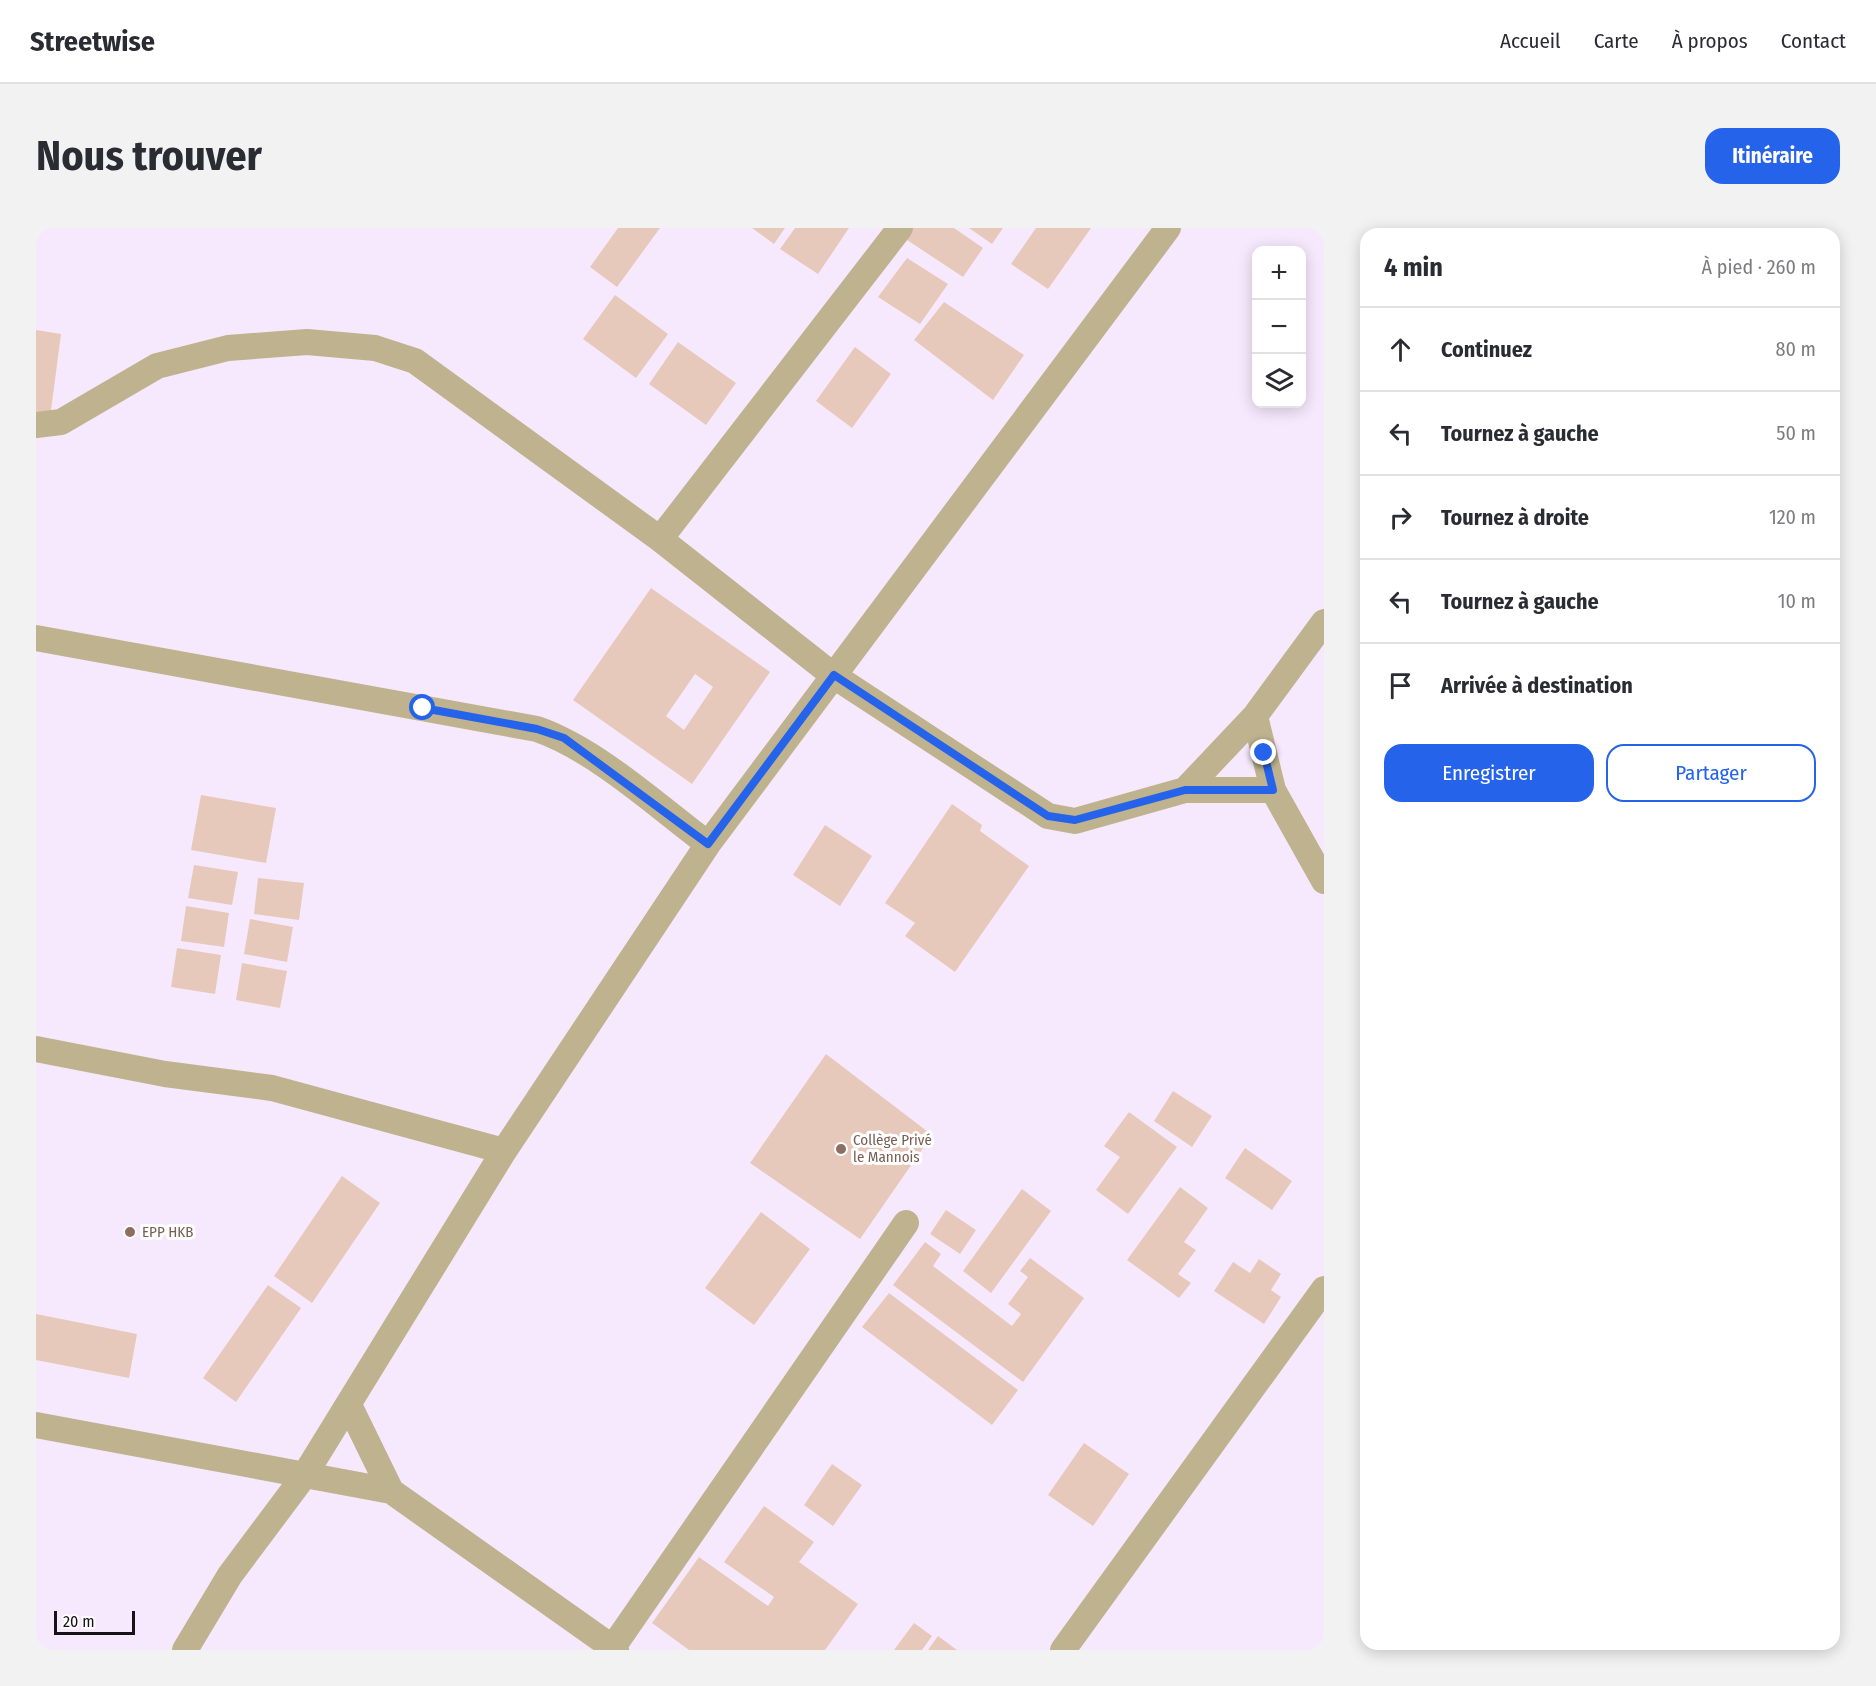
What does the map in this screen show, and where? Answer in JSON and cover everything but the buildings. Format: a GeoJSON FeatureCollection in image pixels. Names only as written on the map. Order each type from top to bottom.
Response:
{"type":"FeatureCollection","features":[{"type":"Feature","properties":{"kind":"street"},"geometry":{"type":"LineString","coordinates":[[660,539],[900,228]]}},
{"type":"Feature","properties":{"kind":"street"},"geometry":{"type":"LineString","coordinates":[[185,1650],[230,1575],[304,1476],[504,1151],[708,844],[1168,228]]}},
{"type":"Feature","properties":{"kind":"street"},"geometry":{"type":"LineString","coordinates":[[36,425],[61,422],[157,366],[228,348],[307,342],[375,348],[415,361],[660,539],[834,675],[1048,816],[1075,820],[1185,790],[1273,790]]}},
{"type":"Feature","properties":{"kind":"street"},"geometry":{"type":"LineString","coordinates":[[1185,790],[1255,716],[1324,622]]}},
{"type":"Feature","properties":{"kind":"street"},"geometry":{"type":"LineString","coordinates":[[36,638],[537,729],[564,738],[588,753],[708,844]]}},
{"type":"Feature","properties":{"kind":"street"},"geometry":{"type":"LineString","coordinates":[[1255,716],[1273,790],[1324,880]]}},
{"type":"Feature","properties":{"kind":"street"},"geometry":{"type":"LineString","coordinates":[[36,1049],[165,1074],[272,1088],[504,1151]]}},
{"type":"Feature","properties":{"kind":"street"},"geometry":{"type":"LineString","coordinates":[[36,1425],[391,1491],[613,1649],[906,1223]]}},
{"type":"Feature","properties":{"kind":"street"},"geometry":{"type":"LineString","coordinates":[[1063,1650],[1324,1289]]}},
{"type":"Feature","properties":{"kind":"street"},"geometry":{"type":"LineString","coordinates":[[349,1405],[391,1491]]}},
{"type":"Feature","properties":{"kind":"place","name":"Collège Privé le Mannois"},"geometry":{"type":"Point","coordinates":[841,1149]}},
{"type":"Feature","properties":{"kind":"place","name":"EPP HKB"},"geometry":{"type":"Point","coordinates":[130,1232]}},
{"type":"Feature","properties":{"kind":"route"},"geometry":{"type":"LineString","coordinates":[[423,708],[537,729],[564,738],[588,753],[708,844],[834,675],[1048,816],[1075,820],[1185,790],[1273,790],[1264,753]]}}]}
